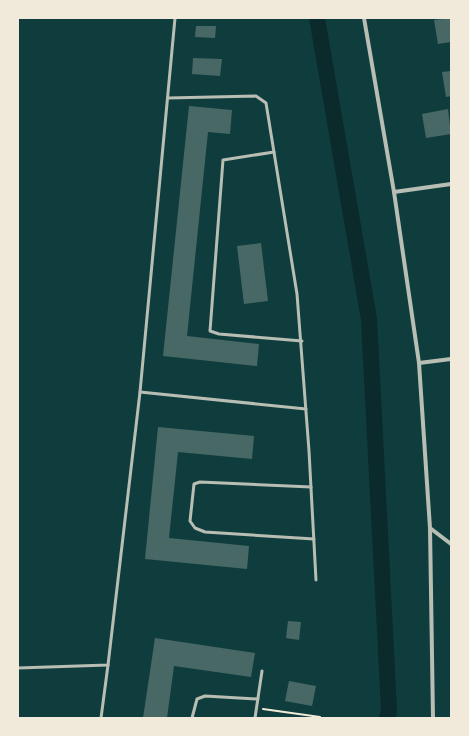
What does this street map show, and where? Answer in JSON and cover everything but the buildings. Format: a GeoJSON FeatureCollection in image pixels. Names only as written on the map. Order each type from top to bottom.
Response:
{"type":"FeatureCollection","features":[{"type":"Feature","properties":{"kind":"street"},"geometry":{"type":"LineString","coordinates":[[364,18],[394,192],[419,363],[430,528],[432,718]]}},
{"type":"Feature","properties":{"kind":"street"},"geometry":{"type":"LineString","coordinates":[[394,192],[451,184]]}},
{"type":"Feature","properties":{"kind":"street"},"geometry":{"type":"LineString","coordinates":[[419,363],[451,359]]}},
{"type":"Feature","properties":{"kind":"street"},"geometry":{"type":"LineString","coordinates":[[430,528],[451,544]]}},
{"type":"Feature","properties":{"kind":"lane"},"geometry":{"type":"LineString","coordinates":[[101,718],[140,392],[175,18]]}},
{"type":"Feature","properties":{"kind":"lane"},"geometry":{"type":"LineString","coordinates":[[168,98],[256,96],[266,103],[297,294],[302,341],[316,580]]}},
{"type":"Feature","properties":{"kind":"lane"},"geometry":{"type":"LineString","coordinates":[[274,152],[223,160],[209,321],[210,331],[219,334],[302,341]]}},
{"type":"Feature","properties":{"kind":"lane"},"geometry":{"type":"LineString","coordinates":[[140,392],[306,409]]}},
{"type":"Feature","properties":{"kind":"lane"},"geometry":{"type":"LineString","coordinates":[[311,487],[194,484],[190,521],[195,528],[205,532],[314,539]]}},
{"type":"Feature","properties":{"kind":"lane"},"geometry":{"type":"LineString","coordinates":[[18,668],[108,665]]}},
{"type":"Feature","properties":{"kind":"lane"},"geometry":{"type":"LineString","coordinates":[[255,718],[262,672]]}},
{"type":"Feature","properties":{"kind":"lane"},"geometry":{"type":"LineString","coordinates":[[192,718],[197,699],[205,696],[258,699]]}},
{"type":"Feature","properties":{"kind":"path"},"geometry":{"type":"LineString","coordinates":[[256,708],[320,717]]}},
{"type":"Feature","properties":{"kind":"water"},"geometry":{"type":"Polygon","coordinates":[[[309,18],[325,18],[377,318],[397,710],[396,718],[379,718],[381,709],[361,320],[309,18]]]}}]}
